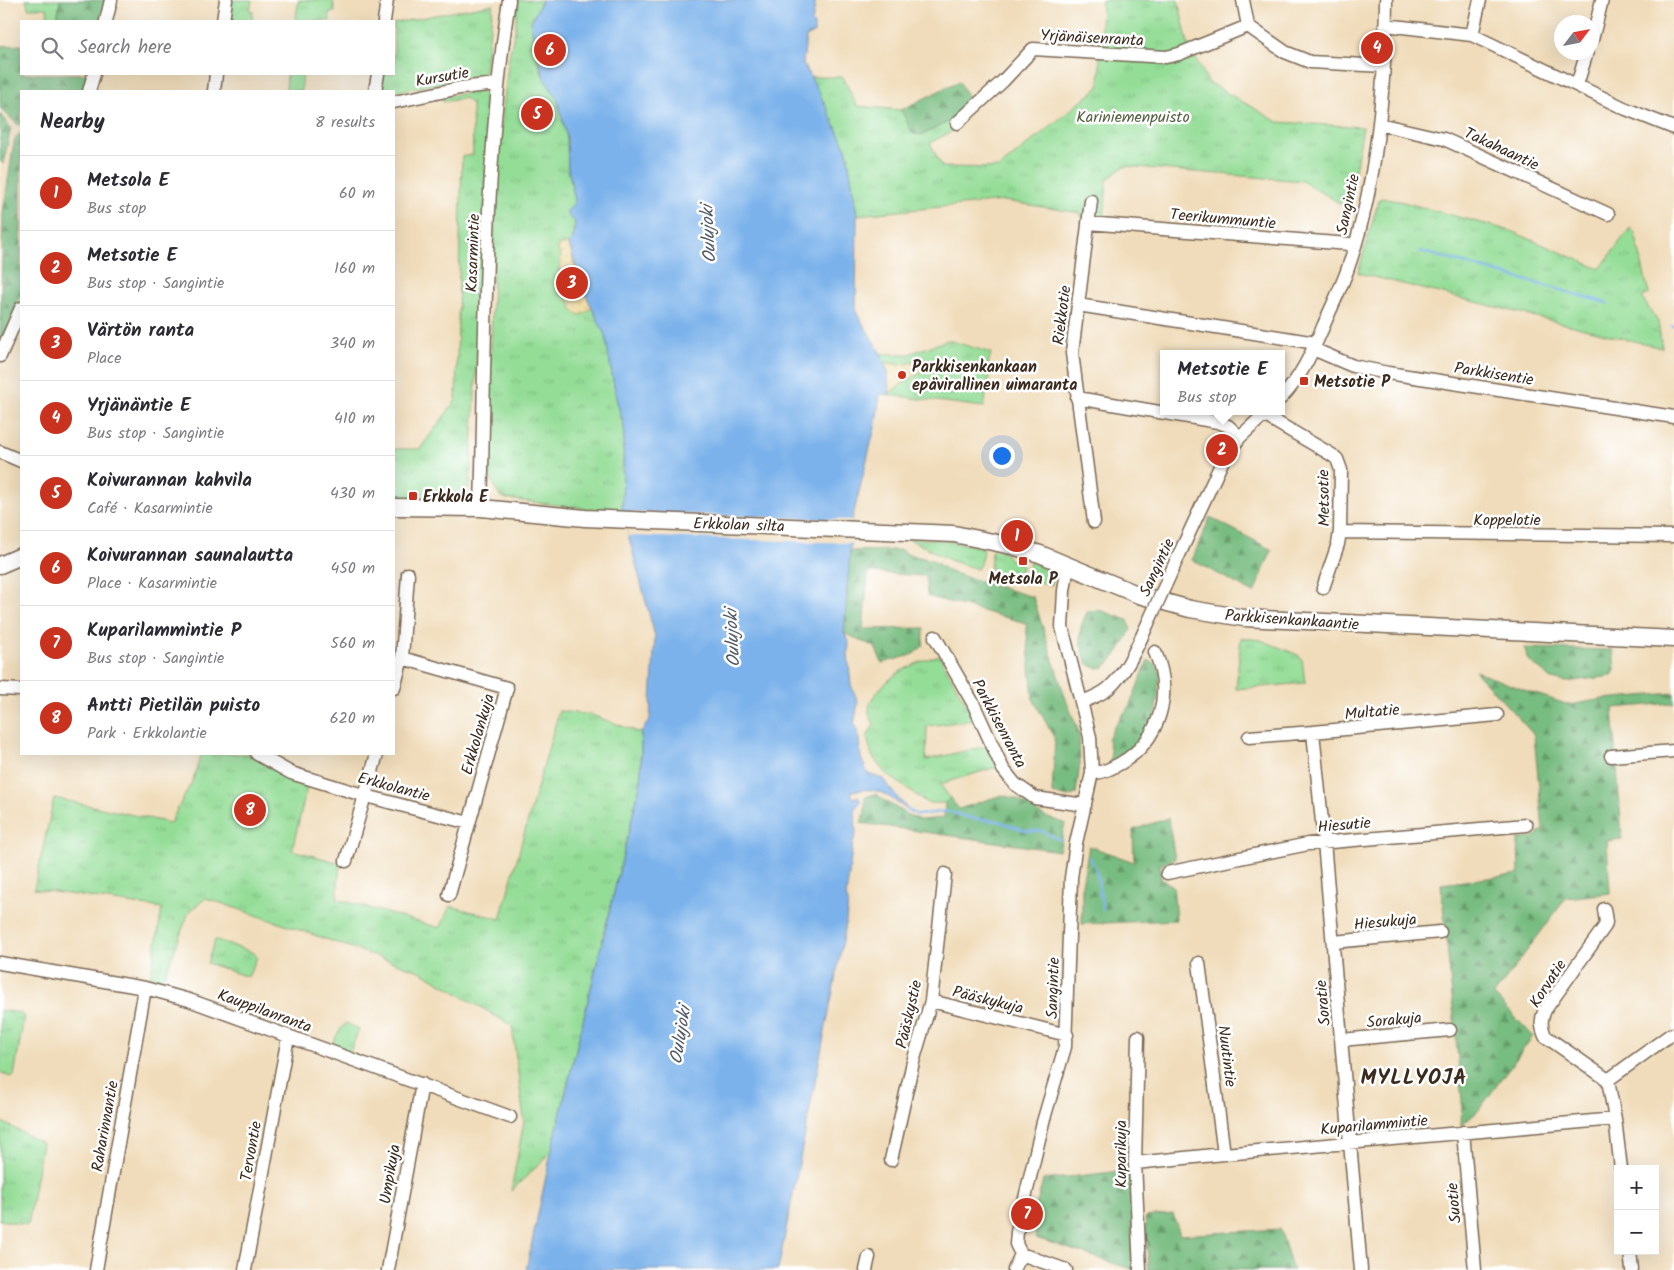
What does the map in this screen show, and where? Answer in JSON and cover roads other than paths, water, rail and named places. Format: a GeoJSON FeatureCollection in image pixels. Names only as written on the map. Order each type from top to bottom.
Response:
{"type":"FeatureCollection","features":[{"type":"Feature","properties":{"kind":"main road","name":"Erkkolan silta"},"geometry":{"type":"LineString","coordinates":[[395,507],[481,508],[585,518],[892,530]]}},
{"type":"Feature","properties":{"kind":"main road","name":"Parkkisenkankaantie"},"geometry":{"type":"LineString","coordinates":[[892,530],[954,534],[1012,546],[1139,595],[1190,609],[1244,618],[1674,639]]}},
{"type":"Feature","properties":{"kind":"main road"},"geometry":{"type":"LineString","coordinates":[[0,565],[20,556]]}},
{"type":"Feature","properties":{"kind":"street"},"geometry":{"type":"LineString","coordinates":[[106,20],[111,0]]}},
{"type":"Feature","properties":{"kind":"street"},"geometry":{"type":"LineString","coordinates":[[223,20],[226,0]]}},
{"type":"Feature","properties":{"kind":"street"},"geometry":{"type":"LineString","coordinates":[[384,20],[387,0]]}},
{"type":"Feature","properties":{"kind":"street","name":"Kasarmintie"},"geometry":{"type":"LineString","coordinates":[[481,508],[489,214],[497,84],[509,0]]}},
{"type":"Feature","properties":{"kind":"street"},"geometry":{"type":"LineString","coordinates":[[1242,0],[1248,26],[1285,52],[1310,62],[1384,66]]}},
{"type":"Feature","properties":{"kind":"street","name":"Sangintie"},"geometry":{"type":"LineString","coordinates":[[1285,393],[1300,375],[1314,346],[1347,271],[1354,246],[1368,190],[1379,124],[1384,66],[1386,0]]}},
{"type":"Feature","properties":{"kind":"street"},"geometry":{"type":"LineString","coordinates":[[1472,35],[1480,0]]}},
{"type":"Feature","properties":{"kind":"street"},"geometry":{"type":"LineString","coordinates":[[1598,15],[1602,0]]}},
{"type":"Feature","properties":{"kind":"street","name":"Yrjänäisenranta"},"geometry":{"type":"LineString","coordinates":[[957,123],[1003,81],[1033,48],[1166,57],[1179,54],[1248,26]]}},
{"type":"Feature","properties":{"kind":"street"},"geometry":{"type":"LineString","coordinates":[[1385,26],[1472,35],[1626,109],[1674,128]]}},
{"type":"Feature","properties":{"kind":"street"},"geometry":{"type":"LineString","coordinates":[[1577,85],[1585,60]]}},
{"type":"Feature","properties":{"kind":"street"},"geometry":{"type":"LineString","coordinates":[[89,90],[94,75]]}},
{"type":"Feature","properties":{"kind":"street"},"geometry":{"type":"LineString","coordinates":[[214,90],[216,75]]}},
{"type":"Feature","properties":{"kind":"street"},"geometry":{"type":"LineString","coordinates":[[375,90],[378,75]]}},
{"type":"Feature","properties":{"kind":"street","name":"Kursutie"},"geometry":{"type":"LineString","coordinates":[[395,102],[460,88],[497,84]]}},
{"type":"Feature","properties":{"kind":"street","name":"Takahaantie"},"geometry":{"type":"LineString","coordinates":[[1379,124],[1444,139],[1608,214]]}},
{"type":"Feature","properties":{"kind":"street","name":"Riekkotie"},"geometry":{"type":"LineString","coordinates":[[1091,201],[1072,353],[1094,522]]}},
{"type":"Feature","properties":{"kind":"street","name":"Teerikummuntie"},"geometry":{"type":"LineString","coordinates":[[1088,223],[1349,244],[1354,246]]}},
{"type":"Feature","properties":{"kind":"street","name":"Parkkisentie"},"geometry":{"type":"LineString","coordinates":[[1078,305],[1314,346],[1354,366],[1388,373],[1674,417]]}},
{"type":"Feature","properties":{"kind":"street"},"geometry":{"type":"LineString","coordinates":[[0,356],[20,310]]}},
{"type":"Feature","properties":{"kind":"street"},"geometry":{"type":"LineString","coordinates":[[1077,398],[1160,412]]}},
{"type":"Feature","properties":{"kind":"street"},"geometry":{"type":"LineString","coordinates":[[1177,415],[1218,422],[1228,426],[1240,437]]}},
{"type":"Feature","properties":{"kind":"street","name":"Sangintie"},"geometry":{"type":"LineString","coordinates":[[1082,702],[1110,687],[1126,666],[1144,632],[1223,460],[1240,437],[1264,415]]}},
{"type":"Feature","properties":{"kind":"street","name":"Metsotie"},"geometry":{"type":"LineString","coordinates":[[1269,415],[1337,459],[1341,470],[1340,532],[1338,544],[1323,588]]}},
{"type":"Feature","properties":{"kind":"street"},"geometry":{"type":"LineString","coordinates":[[0,452],[20,461]]}},
{"type":"Feature","properties":{"kind":"street","name":"Koppelotie"},"geometry":{"type":"LineString","coordinates":[[1340,532],[1674,536]]}},
{"type":"Feature","properties":{"kind":"street","name":"Sangintie"},"geometry":{"type":"LineString","coordinates":[[1021,1254],[1016,1244],[1017,1232],[1067,1035],[1071,878],[1076,842],[1092,773],[1090,738],[1062,627],[1064,591],[1068,566]]}},
{"type":"Feature","properties":{"kind":"street"},"geometry":{"type":"LineString","coordinates":[[395,684],[402,658],[408,574]]}},
{"type":"Feature","properties":{"kind":"street","name":"Parkkisenranta"},"geometry":{"type":"LineString","coordinates":[[935,637],[973,703],[1003,769],[1015,784],[1035,798],[1085,805]]}},
{"type":"Feature","properties":{"kind":"street"},"geometry":{"type":"LineString","coordinates":[[1092,773],[1110,770],[1129,758],[1146,741],[1156,726],[1161,714],[1164,694],[1162,666],[1155,652]]}},
{"type":"Feature","properties":{"kind":"street","name":"Erkkolankuja"},"geometry":{"type":"LineString","coordinates":[[402,658],[507,688],[449,894]]}},
{"type":"Feature","properties":{"kind":"street"},"geometry":{"type":"LineString","coordinates":[[0,689],[20,690]]}},
{"type":"Feature","properties":{"kind":"street","name":"Multatie"},"geometry":{"type":"LineString","coordinates":[[1249,737],[1497,715]]}},
{"type":"Feature","properties":{"kind":"street","name":"Soratie"},"geometry":{"type":"LineString","coordinates":[[1313,732],[1362,1270]]}},
{"type":"Feature","properties":{"kind":"street"},"geometry":{"type":"LineString","coordinates":[[1611,756],[1674,751]]}},
{"type":"Feature","properties":{"kind":"street","name":"Erkkolantie"},"geometry":{"type":"LineString","coordinates":[[259,755],[291,773],[469,824]]}},
{"type":"Feature","properties":{"kind":"street"},"geometry":{"type":"LineString","coordinates":[[346,861],[377,755]]}},
{"type":"Feature","properties":{"kind":"street","name":"Hiesutie"},"geometry":{"type":"LineString","coordinates":[[1167,873],[1308,844],[1526,825]]}},
{"type":"Feature","properties":{"kind":"street","name":"Pääskystie"},"geometry":{"type":"LineString","coordinates":[[890,1160],[913,1062],[931,1001],[945,874]]}},
{"type":"Feature","properties":{"kind":"street","name":"Korvatie"},"geometry":{"type":"LineString","coordinates":[[1604,909],[1605,926],[1545,1010],[1541,1026],[1545,1036],[1608,1080]]}},
{"type":"Feature","properties":{"kind":"street","name":"Hiesukuja"},"geometry":{"type":"LineString","coordinates":[[1332,942],[1440,932]]}},
{"type":"Feature","properties":{"kind":"street","name":"Kauppilanranta"},"geometry":{"type":"LineString","coordinates":[[0,963],[145,988],[189,1000],[510,1117]]}},
{"type":"Feature","properties":{"kind":"street","name":"Nuutintie"},"geometry":{"type":"LineString","coordinates":[[1199,964],[1224,1154]]}},
{"type":"Feature","properties":{"kind":"street","name":"Raharinnantie"},"geometry":{"type":"LineString","coordinates":[[96,1270],[145,988]]}},
{"type":"Feature","properties":{"kind":"street","name":"Pääskykuja"},"geometry":{"type":"LineString","coordinates":[[931,1001],[1067,1035]]}},
{"type":"Feature","properties":{"kind":"street","name":"Sorakuja"},"geometry":{"type":"LineString","coordinates":[[1341,1040],[1450,1030]]}},
{"type":"Feature","properties":{"kind":"street"},"geometry":{"type":"LineString","coordinates":[[1621,1165],[1608,1080],[1674,1034]]}},
{"type":"Feature","properties":{"kind":"street","name":"Tervontie"},"geometry":{"type":"LineString","coordinates":[[245,1270],[288,1037]]}},
{"type":"Feature","properties":{"kind":"street","name":"Kuparikuja"},"geometry":{"type":"LineString","coordinates":[[1138,1037],[1135,1163],[1140,1270]]}},
{"type":"Feature","properties":{"kind":"street","name":"Umpikuja"},"geometry":{"type":"LineString","coordinates":[[388,1270],[422,1084]]}},
{"type":"Feature","properties":{"kind":"street","name":"Kuparilammintie"},"geometry":{"type":"LineString","coordinates":[[1135,1163],[1615,1119]]}},
{"type":"Feature","properties":{"kind":"street","name":"Suotie"},"geometry":{"type":"LineString","coordinates":[[1462,1132],[1475,1270]]}},
{"type":"Feature","properties":{"kind":"street"},"geometry":{"type":"LineString","coordinates":[[1014,1270],[1021,1254],[1066,1270]]}},
{"type":"Feature","properties":{"kind":"street"},"geometry":{"type":"LineString","coordinates":[[1630,1255],[1632,1270]]}},
{"type":"Feature","properties":{"kind":"street"},"geometry":{"type":"LineString","coordinates":[[866,1270],[869,1257]]}},
{"type":"Feature","properties":{"kind":"water","name":"Oulujoki"},"geometry":{"type":"Polygon","coordinates":[[[542,0],[816,0],[812,22],[814,33],[806,37],[803,64],[819,92],[847,151],[857,215],[856,312],[881,354],[888,373],[889,395],[880,394],[876,423],[852,520],[844,633],[849,641],[848,655],[851,685],[858,702],[854,725],[858,730],[861,758],[868,774],[883,779],[909,811],[877,791],[852,791],[854,798],[858,796],[861,802],[855,808],[856,834],[853,842],[846,897],[848,902],[845,930],[778,1270],[526,1270],[551,1153],[641,781],[641,733],[650,719],[655,636],[622,512],[624,426],[617,402],[605,335],[585,293],[569,244],[573,238],[575,222],[567,215],[567,211],[575,200],[568,168],[567,138],[557,98],[544,78],[531,22],[542,0]]]}},
{"type":"Feature","properties":{"kind":"waterway"},"geometry":{"type":"LineString","coordinates":[[1420,251],[1607,303]]}},
{"type":"Feature","properties":{"kind":"waterway"},"geometry":{"type":"LineString","coordinates":[[906,809],[918,815],[947,811],[974,819],[998,821],[1027,831],[1042,831],[1060,840]]}},
{"type":"Feature","properties":{"kind":"waterway"},"geometry":{"type":"LineString","coordinates":[[1090,857],[1096,870],[1103,910]]}},
{"type":"Feature","properties":{"kind":"place","name":"Yrjänäntie E"},"geometry":{"type":"Point","coordinates":[1377,48]}},
{"type":"Feature","properties":{"kind":"place","name":"Koivurannan saunalautta"},"geometry":{"type":"Point","coordinates":[550,50]}},
{"type":"Feature","properties":{"kind":"place","name":"Koivurannan kahvila"},"geometry":{"type":"Point","coordinates":[537,114]}},
{"type":"Feature","properties":{"kind":"place","name":"Värtön ranta"},"geometry":{"type":"Point","coordinates":[572,283]}},
{"type":"Feature","properties":{"kind":"place","name":"Parkkisenkankaan epävirallinen uimaranta"},"geometry":{"type":"Point","coordinates":[902,375]}},
{"type":"Feature","properties":{"kind":"place","name":"Metsotie P"},"geometry":{"type":"Point","coordinates":[1304,381]}},
{"type":"Feature","properties":{"kind":"place","name":"Metsotie E"},"geometry":{"type":"Point","coordinates":[1222,450]}},
{"type":"Feature","properties":{"kind":"place","name":"Erkkola E"},"geometry":{"type":"Point","coordinates":[413,496]}},
{"type":"Feature","properties":{"kind":"place","name":"Metsola E"},"geometry":{"type":"Point","coordinates":[1017,536]}},
{"type":"Feature","properties":{"kind":"place","name":"Metsola P"},"geometry":{"type":"Point","coordinates":[1023,561]}},
{"type":"Feature","properties":{"kind":"place","name":"Antti Pietilän puisto"},"geometry":{"type":"Point","coordinates":[250,810]}},
{"type":"Feature","properties":{"kind":"place","name":"Kuparilammintie P"},"geometry":{"type":"Point","coordinates":[1027,1214]}},
{"type":"Feature","properties":{"kind":"district","name":"MYLLYOJA"},"geometry":{"type":"Point","coordinates":[1414,1077]}},
{"type":"Feature","properties":{"kind":"park label","name":"Kariniemenpuisto"},"geometry":{"type":"Point","coordinates":[1133,116]}}]}
